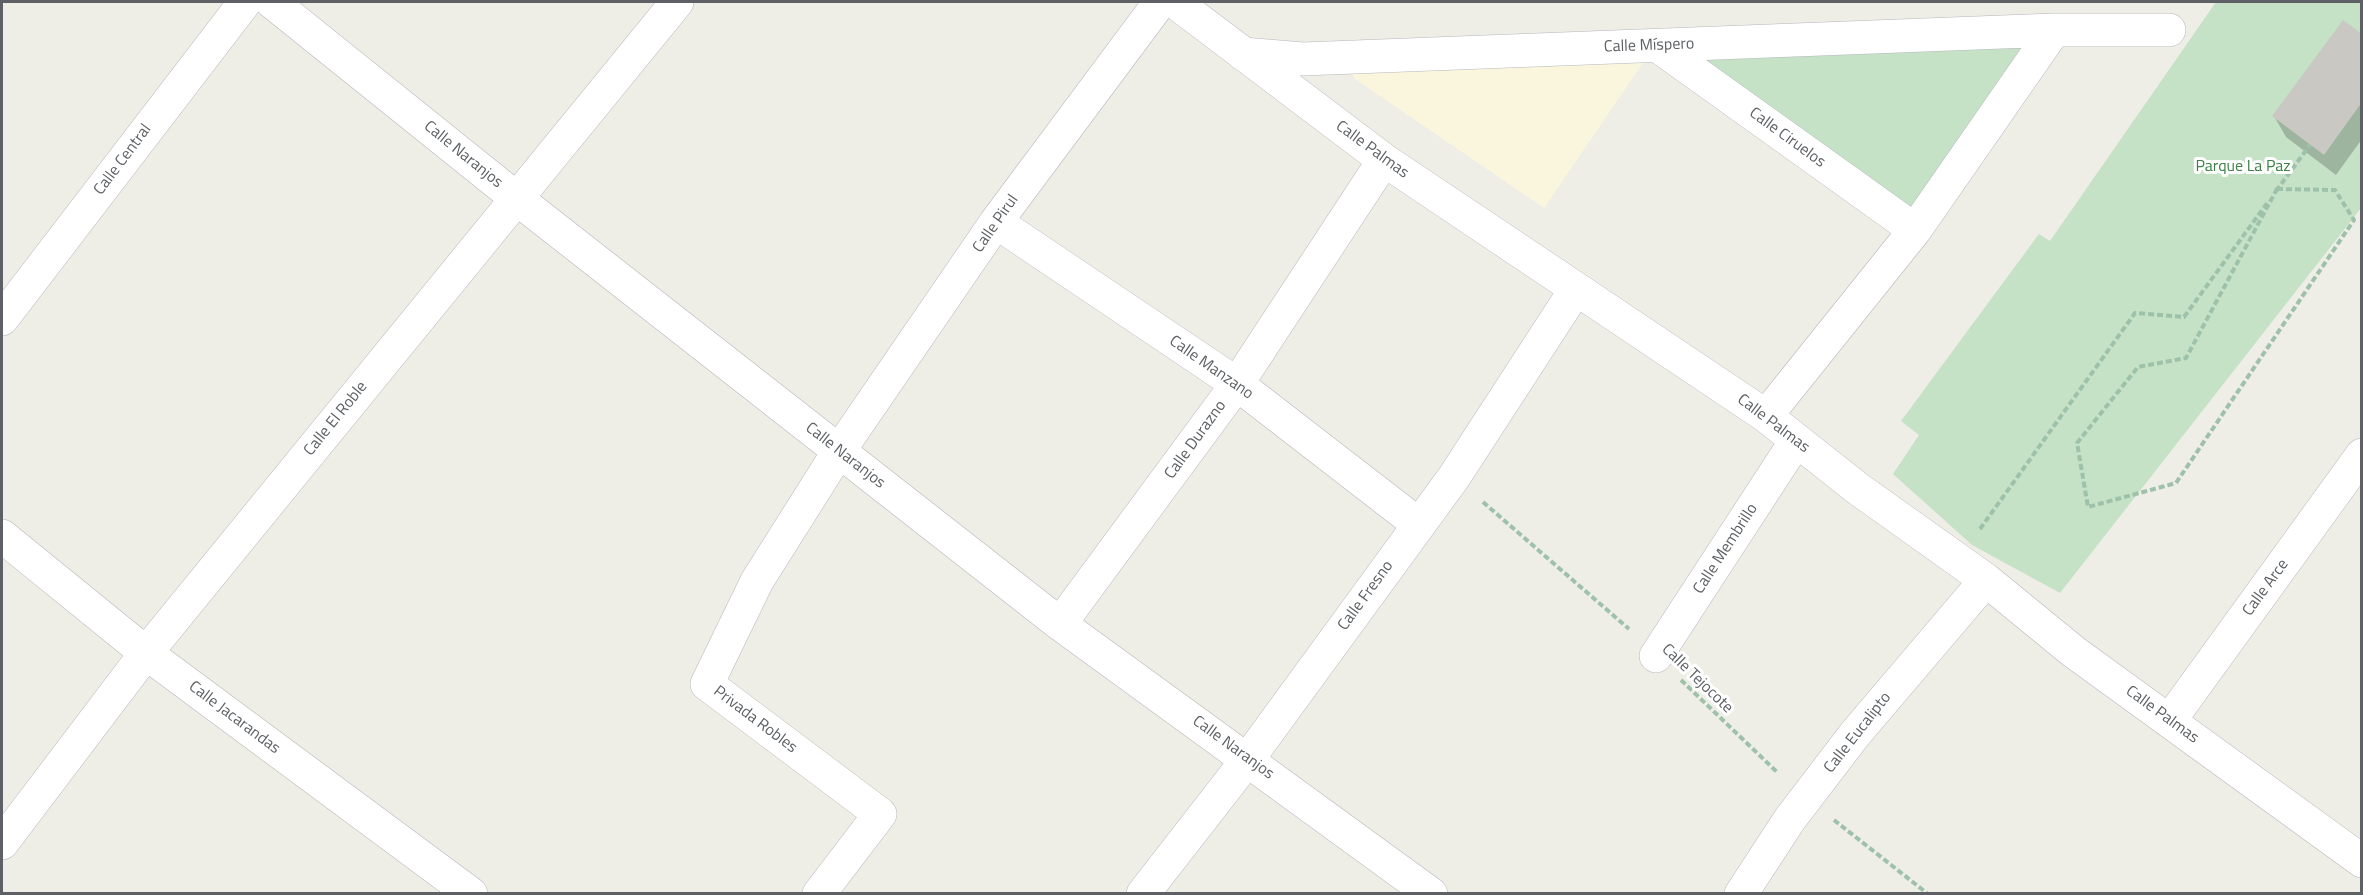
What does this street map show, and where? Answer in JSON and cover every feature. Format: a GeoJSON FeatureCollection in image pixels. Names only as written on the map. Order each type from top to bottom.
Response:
{"type":"FeatureCollection","features":[{"type":"Feature","properties":{"kind":"street","name":"Calle Central"},"geometry":{"type":"LineString","coordinates":[[2,319],[244,2]]}},
{"type":"Feature","properties":{"kind":"street","name":"Calle Naranjos"},"geometry":{"type":"LineString","coordinates":[[272,2],[516,198],[1060,624],[1431,894]]}},
{"type":"Feature","properties":{"kind":"street","name":"Calle El Roble"},"geometry":{"type":"LineString","coordinates":[[2,843],[146,653],[677,2]]}},
{"type":"Feature","properties":{"kind":"street","name":"Calle Pirul"},"geometry":{"type":"LineString","coordinates":[[839,451],[996,222],[1160,2]]}},
{"type":"Feature","properties":{"kind":"street","name":"Calle Palmas"},"geometry":{"type":"LineString","coordinates":[[1175,2],[1384,160],[1766,416],[1857,488],[1986,580],[2074,652],[2361,861]]}},
{"type":"Feature","properties":{"kind":"street","name":"Calle Míspero"},"geometry":{"type":"LineString","coordinates":[[1244,54],[1303,59],[2054,30],[2169,30]]}},
{"type":"Feature","properties":{"kind":"street"},"geometry":{"type":"LineString","coordinates":[[1766,416],[1915,230],[2054,30]]}},
{"type":"Feature","properties":{"kind":"street","name":"Calle Ciruelos"},"geometry":{"type":"LineString","coordinates":[[1659,46],[1915,230]]}},
{"type":"Feature","properties":{"kind":"street","name":"Calle Durazno"},"geometry":{"type":"LineString","coordinates":[[1060,624],[1237,384],[1384,160]]}},
{"type":"Feature","properties":{"kind":"street","name":"Calle Manzano"},"geometry":{"type":"LineString","coordinates":[[996,222],[1237,384],[1418,524]]}},
{"type":"Feature","properties":{"kind":"street","name":"Calle Fresno"},"geometry":{"type":"LineString","coordinates":[[1143,894],[1248,759],[1454,477],[1576,289]]}},
{"type":"Feature","properties":{"kind":"street","name":"Calle Membrillo"},"geometry":{"type":"LineString","coordinates":[[1656,656],[1796,441]]}},
{"type":"Feature","properties":{"kind":"street","name":"Privada Robles"},"geometry":{"type":"LineString","coordinates":[[819,894],[880,814],[707,684],[757,581],[839,451]]}},
{"type":"Feature","properties":{"kind":"street","name":"Calle Arce"},"geometry":{"type":"LineString","coordinates":[[2170,720],[2361,455]]}},
{"type":"Feature","properties":{"kind":"street","name":"Calle Jacarandas"},"geometry":{"type":"LineString","coordinates":[[2,536],[146,653],[471,894]]}},
{"type":"Feature","properties":{"kind":"street","name":"Calle Eucalipto"},"geometry":{"type":"LineString","coordinates":[[1741,894],[1790,819],[1855,734],[1986,580]]}},
{"type":"Feature","properties":{"kind":"path"},"geometry":{"type":"LineString","coordinates":[[1958,559],[2135,313],[2184,316],[2310,145]]}},
{"type":"Feature","properties":{"kind":"path"},"geometry":{"type":"LineString","coordinates":[[2277,189],[2335,190],[2354,220],[2176,483],[2088,507],[2077,443],[2138,367],[2186,358],[2277,189]]}},
{"type":"Feature","properties":{"kind":"path","name":"Calle Tejocote"},"geometry":{"type":"LineString","coordinates":[[1454,477],[1608,610],[1768,765],[1807,799],[1928,894]]}},
{"type":"Feature","properties":{"kind":"shaded area"},"geometry":{"type":"Polygon","coordinates":[[[1647,57],[1544,208],[1355,79],[1352,74],[1353,68],[1647,57]]]}},
{"type":"Feature","properties":{"kind":"green space","name":"Parque La Paz"},"geometry":{"type":"Polygon","coordinates":[[[2216,2],[2361,2],[2361,208],[2060,593],[1972,545],[1893,474],[1919,435],[1901,421],[2039,234],[2050,241],[2216,2]]]}},
{"type":"Feature","properties":{"kind":"green space"},"geometry":{"type":"Polygon","coordinates":[[[2037,41],[1915,230],[1658,46],[2037,41]]]}},
{"type":"Feature","properties":{"kind":"building"},"geometry":{"type":"Polygon","coordinates":[[[2343,20],[2362,34],[2362,102],[2324,155],[2272,116],[2343,20]]]}}]}
